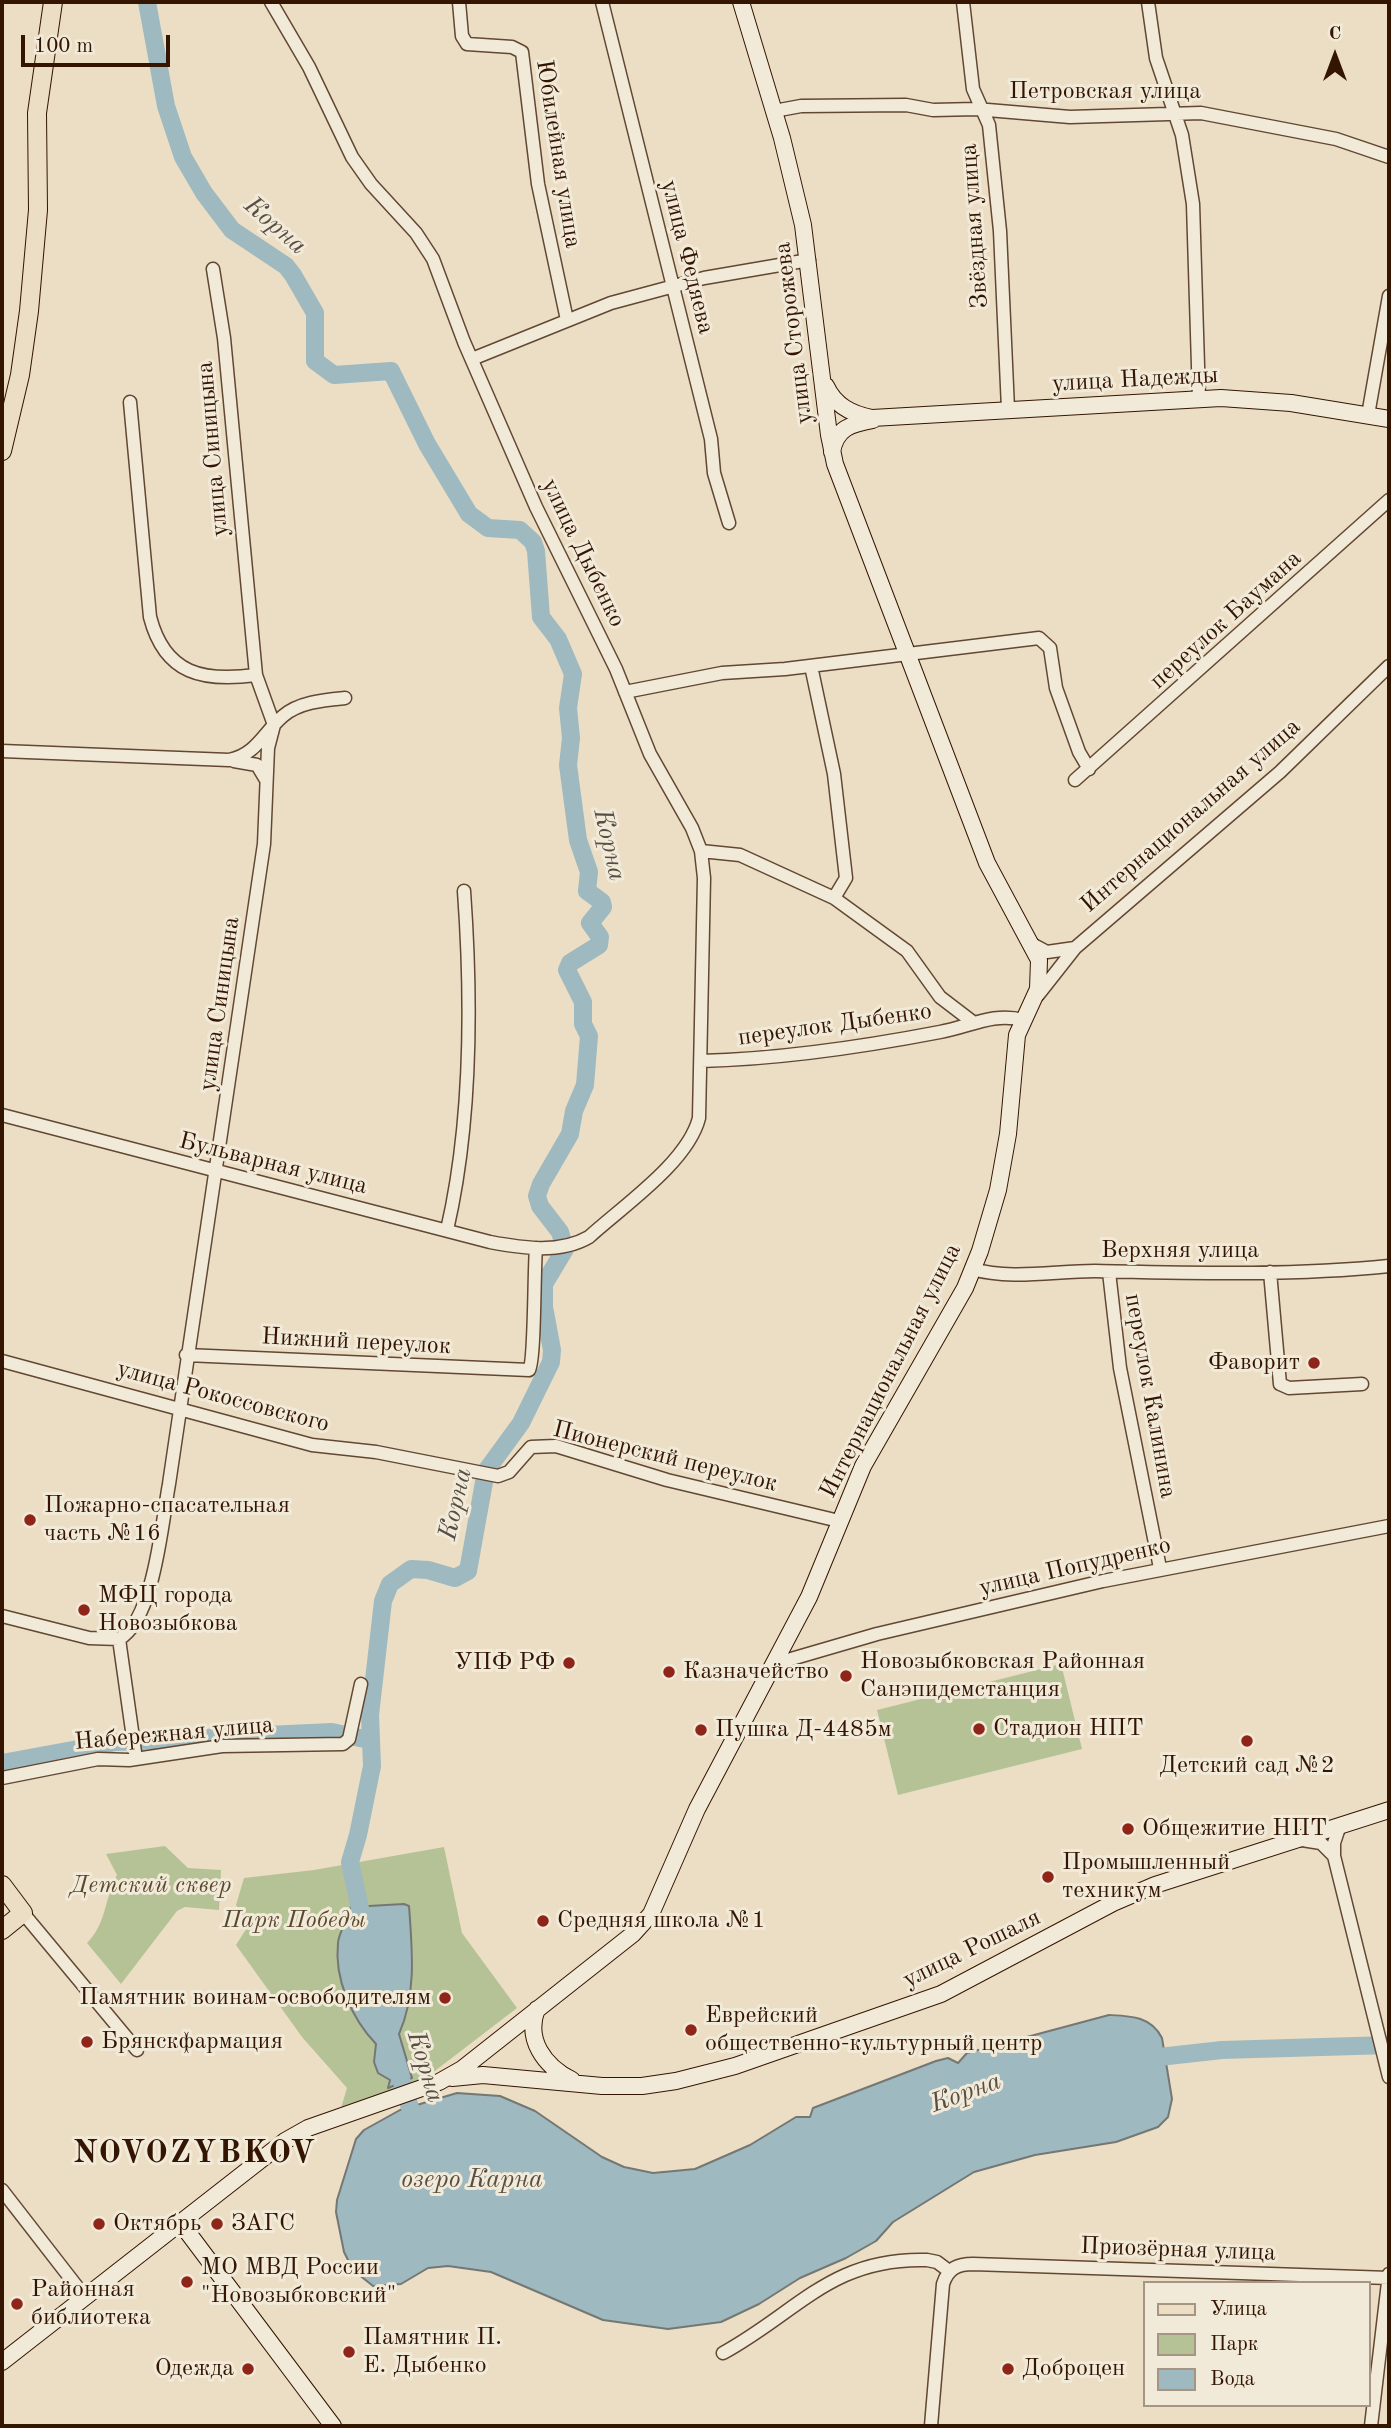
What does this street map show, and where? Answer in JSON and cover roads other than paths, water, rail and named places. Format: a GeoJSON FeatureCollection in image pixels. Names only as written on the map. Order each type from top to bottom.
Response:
{"type":"FeatureCollection","features":[{"type":"Feature","properties":{"kind":"main road"},"geometry":{"type":"LineString","coordinates":[[2,451],[20,375],[29,311],[38,210],[37,113],[53,2]]}},
{"type":"Feature","properties":{"kind":"main road"},"geometry":{"type":"LineString","coordinates":[[2,1885],[23,1913],[2,1930]]}},
{"type":"Feature","properties":{"kind":"street","name":"улица Дыбенко"},"geometry":{"type":"LineString","coordinates":[[271,2],[309,67],[356,164],[426,247],[536,507],[625,692],[650,754],[683,808],[701,851],[704,878],[701,1061],[697,1124],[686,1146],[674,1159],[589,1237],[575,1243]]}},
{"type":"Feature","properties":{"kind":"street","name":"Юбилейная улица"},"geometry":{"type":"LineString","coordinates":[[459,2],[462,36],[467,44],[512,47],[522,52],[538,184],[567,320]]}},
{"type":"Feature","properties":{"kind":"street","name":"улица Федяева"},"geometry":{"type":"LineString","coordinates":[[602,2],[711,439],[714,473],[729,523]]}},
{"type":"Feature","properties":{"kind":"street","name":"улица Сторожева"},"geometry":{"type":"LineString","coordinates":[[741,2],[799,203],[809,260],[832,453],[994,880],[1032,944],[1040,964]]}},
{"type":"Feature","properties":{"kind":"street","name":"Звёздная улица"},"geometry":{"type":"LineString","coordinates":[[962,2],[970,74],[981,110],[989,125],[999,215],[1008,409]]}},
{"type":"Feature","properties":{"kind":"street"},"geometry":{"type":"LineString","coordinates":[[1148,2],[1156,58],[1182,135],[1195,215],[1199,398]]}},
{"type":"Feature","properties":{"kind":"street","name":"Петровская улица"},"geometry":{"type":"LineString","coordinates":[[774,111],[792,107],[853,106],[981,110],[1070,117],[1201,113],[1227,116],[1278,130],[1336,139],[1389,157]]}},
{"type":"Feature","properties":{"kind":"street"},"geometry":{"type":"LineString","coordinates":[[472,359],[600,306],[755,268],[809,260]]}},
{"type":"Feature","properties":{"kind":"street","name":"улица Синицына"},"geometry":{"type":"LineString","coordinates":[[120,1639],[131,1631],[138,1619],[152,1573],[217,1172],[262,862],[269,742],[274,725],[257,675],[214,269]]}},
{"type":"Feature","properties":{"kind":"street"},"geometry":{"type":"LineString","coordinates":[[1368,415],[1389,296]]}},
{"type":"Feature","properties":{"kind":"street","name":"улица Надежды"},"geometry":{"type":"LineString","coordinates":[[822,376],[832,397],[846,410],[882,418]]}},
{"type":"Feature","properties":{"kind":"street","name":"улица Надежды"},"geometry":{"type":"LineString","coordinates":[[832,453],[835,440],[846,426],[882,418],[1008,409],[1199,398],[1291,403],[1389,419]]}},
{"type":"Feature","properties":{"kind":"street"},"geometry":{"type":"LineString","coordinates":[[130,402],[150,617],[158,639],[173,659],[195,674],[219,678],[257,675]]}},
{"type":"Feature","properties":{"kind":"street","name":"переулок Баумана"},"geometry":{"type":"LineString","coordinates":[[1075,780],[1389,500]]}},
{"type":"Feature","properties":{"kind":"street"},"geometry":{"type":"LineString","coordinates":[[625,692],[722,673],[982,647],[1034,638],[1046,641],[1052,652],[1056,688],[1079,752],[1089,769]]}},
{"type":"Feature","properties":{"kind":"street"},"geometry":{"type":"LineString","coordinates":[[811,666],[834,774],[846,878],[834,898]]}},
{"type":"Feature","properties":{"kind":"street","name":"Интернациональная улица"},"geometry":{"type":"LineString","coordinates":[[1026,1013],[1075,948],[1280,772],[1389,666]]}},
{"type":"Feature","properties":{"kind":"street"},"geometry":{"type":"LineString","coordinates":[[229,760],[251,751],[284,715],[303,705],[345,698]]}},
{"type":"Feature","properties":{"kind":"street"},"geometry":{"type":"LineString","coordinates":[[2,751],[229,760],[257,765],[268,783]]}},
{"type":"Feature","properties":{"kind":"street","name":"переулок Дыбенко"},"geometry":{"type":"LineString","coordinates":[[701,851],[740,855],[834,898],[907,951],[940,997],[974,1023]]}},
{"type":"Feature","properties":{"kind":"street"},"geometry":{"type":"LineString","coordinates":[[447,1230],[456,1180],[466,1065],[464,891]]}},
{"type":"Feature","properties":{"kind":"street"},"geometry":{"type":"LineString","coordinates":[[1032,944],[1052,953],[1075,948]]}},
{"type":"Feature","properties":{"kind":"street","name":"Интернациональная улица"},"geometry":{"type":"LineString","coordinates":[[433,2084],[474,2060],[647,1920],[697,1809],[817,1579],[863,1466],[947,1322],[972,1269],[1002,1168],[1016,1045],[1026,1013],[1038,989],[1040,964]]}},
{"type":"Feature","properties":{"kind":"street","name":"переулок Дыбенко"},"geometry":{"type":"LineString","coordinates":[[701,1061],[745,1059],[836,1048],[940,1032],[1001,1016],[1026,1013]]}},
{"type":"Feature","properties":{"kind":"street","name":"Бульварная улица"},"geometry":{"type":"LineString","coordinates":[[2,1115],[506,1245],[536,1248],[575,1243]]}},
{"type":"Feature","properties":{"kind":"street","name":"Нижний переулок"},"geometry":{"type":"LineString","coordinates":[[186,1355],[529,1370],[533,1361],[532,1307],[536,1248]]}},
{"type":"Feature","properties":{"kind":"street","name":"Верхняя улица"},"geometry":{"type":"LineString","coordinates":[[972,1269],[998,1275],[1270,1272],[1389,1265]]}},
{"type":"Feature","properties":{"kind":"street","name":"переулок Калинина"},"geometry":{"type":"LineString","coordinates":[[1109,1272],[1120,1368],[1160,1568]]}},
{"type":"Feature","properties":{"kind":"street"},"geometry":{"type":"LineString","coordinates":[[1270,1272],[1280,1384],[1289,1388],[1362,1384]]}},
{"type":"Feature","properties":{"kind":"street","name":"улица Рокоссовского"},"geometry":{"type":"LineString","coordinates":[[2,1361],[312,1445],[384,1453],[483,1474]]}},
{"type":"Feature","properties":{"kind":"street","name":"Пионерский переулок"},"geometry":{"type":"LineString","coordinates":[[483,1474],[509,1472],[531,1447],[548,1445],[687,1485],[839,1521]]}},
{"type":"Feature","properties":{"kind":"street","name":"улица Попудренко"},"geometry":{"type":"LineString","coordinates":[[774,1664],[822,1649],[1160,1568],[1389,1526]]}},
{"type":"Feature","properties":{"kind":"street"},"geometry":{"type":"LineString","coordinates":[[2,1616],[89,1638],[120,1639],[134,1747]]}},
{"type":"Feature","properties":{"kind":"street"},"geometry":{"type":"LineString","coordinates":[[796,1621],[800,1643],[807,1649],[822,1649]]}},
{"type":"Feature","properties":{"kind":"street","name":"Набережная улица"},"geometry":{"type":"LineString","coordinates":[[2,1778],[98,1759],[134,1747],[343,1744],[351,1734],[362,1684]]}},
{"type":"Feature","properties":{"kind":"street","name":"улица Рошаля"},"geometry":{"type":"LineString","coordinates":[[433,2084],[483,2075],[580,2084],[659,2084],[765,2056],[941,1994],[1135,1893],[1389,1810]]}},
{"type":"Feature","properties":{"kind":"street"},"geometry":{"type":"LineString","coordinates":[[1339,1828],[1334,1843],[1334,1856],[1388,2070]]}},
{"type":"Feature","properties":{"kind":"street"},"geometry":{"type":"LineString","coordinates":[[1300,1840],[1321,1843],[1334,1856]]}},
{"type":"Feature","properties":{"kind":"street"},"geometry":{"type":"LineString","coordinates":[[23,1913],[137,2050]]}},
{"type":"Feature","properties":{"kind":"street"},"geometry":{"type":"LineString","coordinates":[[537,2009],[532,2027],[542,2055],[555,2069],[580,2084]]}},
{"type":"Feature","properties":{"kind":"street"},"geometry":{"type":"LineString","coordinates":[[2,2362],[292,2136],[433,2084]]}},
{"type":"Feature","properties":{"kind":"street"},"geometry":{"type":"LineString","coordinates":[[2,2190],[85,2297]]}},
{"type":"Feature","properties":{"kind":"street"},"geometry":{"type":"LineString","coordinates":[[180,2222],[333,2426]]}},
{"type":"Feature","properties":{"kind":"street"},"geometry":{"type":"LineString","coordinates":[[723,2353],[757,2334],[814,2290],[861,2267],[927,2260],[949,2271],[941,2302],[930,2426]]}},
{"type":"Feature","properties":{"kind":"street","name":"Приозёрная улица"},"geometry":{"type":"LineString","coordinates":[[949,2271],[967,2264],[1389,2276]]}},
{"type":"Feature","properties":{"kind":"street"},"geometry":{"type":"LineString","coordinates":[[1371,2426],[1389,2276]]}},
{"type":"Feature","properties":{"kind":"water"},"geometry":{"type":"Polygon","coordinates":[[[409,1906],[412,1971],[409,2003],[399,2034],[412,2078],[388,2088],[390,2080],[378,2073],[374,2062],[376,2044],[359,2023],[346,1998],[339,1970],[338,1943],[351,1907],[409,1906]]]}},
{"type":"Feature","properties":{"kind":"water","name":"озеро Карна"},"geometry":{"type":"Polygon","coordinates":[[[1109,2015],[1146,2021],[1162,2038],[1172,2099],[1168,2117],[1158,2127],[1116,2142],[1035,2155],[974,2172],[893,2222],[876,2241],[846,2258],[800,2278],[759,2304],[721,2322],[668,2329],[603,2320],[491,2272],[448,2266],[428,2268],[401,2284],[373,2286],[353,2270],[344,2252],[336,2212],[337,2200],[356,2139],[364,2130],[400,2110],[457,2093],[500,2096],[535,2111],[602,2157],[624,2167],[653,2173],[695,2169],[750,2145],[796,2117],[810,2117],[813,2108],[936,2061],[948,2058],[958,2063],[967,2053],[1109,2015]]]}},
{"type":"Feature","properties":{"kind":"waterway","name":"Корна"},"geometry":{"type":"LineString","coordinates":[[147,2],[166,106],[183,157],[204,193],[232,230],[286,266],[293,275],[315,313],[315,361],[334,375],[391,371],[427,444],[469,514],[488,528],[520,530],[533,542],[541,617],[558,639],[573,674],[568,708],[571,738],[568,765],[578,840],[589,872],[587,891],[602,902],[603,907],[590,923],[600,937],[599,945],[570,963],[567,970],[583,1002],[583,1024],[589,1036],[585,1085],[574,1111],[570,1134],[541,1184],[537,1196],[540,1206],[560,1232],[565,1249],[544,1284],[551,1362],[521,1423],[486,1471],[468,1571],[455,1578],[428,1570],[411,1569],[390,1584],[383,1601],[370,1715],[372,1766],[350,1862],[364,1927]]}},
{"type":"Feature","properties":{"kind":"waterway"},"geometry":{"type":"LineString","coordinates":[[2,1763],[116,1742],[332,1732],[369,1740]]}},
{"type":"Feature","properties":{"kind":"waterway","name":"Корна"},"geometry":{"type":"LineString","coordinates":[[1141,2059],[1222,2050],[1389,2045]]}},
{"type":"Feature","properties":{"kind":"waterway","name":"Корна"},"geometry":{"type":"LineString","coordinates":[[395,2060],[417,2130]]}},
{"type":"Feature","properties":{"kind":"place","name":"Фаворит"},"geometry":{"type":"Point","coordinates":[1314,1363]}},
{"type":"Feature","properties":{"kind":"place","name":"Пожарно-спасательная часть №16"},"geometry":{"type":"Point","coordinates":[30,1520]}},
{"type":"Feature","properties":{"kind":"place","name":"МФЦ города Новозыбкова"},"geometry":{"type":"Point","coordinates":[84,1610]}},
{"type":"Feature","properties":{"kind":"place","name":"УПФ РФ"},"geometry":{"type":"Point","coordinates":[569,1663]}},
{"type":"Feature","properties":{"kind":"place","name":"Казначейство"},"geometry":{"type":"Point","coordinates":[669,1672]}},
{"type":"Feature","properties":{"kind":"place","name":"Новозыбковская Районная Санэпидемстанция"},"geometry":{"type":"Point","coordinates":[846,1676]}},
{"type":"Feature","properties":{"kind":"place","name":"Стадион НПТ"},"geometry":{"type":"Point","coordinates":[979,1729]}},
{"type":"Feature","properties":{"kind":"place","name":"Пушка Д-4485м"},"geometry":{"type":"Point","coordinates":[701,1730]}},
{"type":"Feature","properties":{"kind":"place","name":"Детский сад №2"},"geometry":{"type":"Point","coordinates":[1247,1741]}},
{"type":"Feature","properties":{"kind":"place","name":"Общежитие НПТ"},"geometry":{"type":"Point","coordinates":[1128,1829]}},
{"type":"Feature","properties":{"kind":"place","name":"Промышленный техникум"},"geometry":{"type":"Point","coordinates":[1048,1877]}},
{"type":"Feature","properties":{"kind":"place","name":"Средняя школа №1"},"geometry":{"type":"Point","coordinates":[543,1921]}},
{"type":"Feature","properties":{"kind":"place","name":"Памятник воинам-освободителям"},"geometry":{"type":"Point","coordinates":[445,1998]}},
{"type":"Feature","properties":{"kind":"place","name":"Еврейский общественно-культурный центр"},"geometry":{"type":"Point","coordinates":[691,2030]}},
{"type":"Feature","properties":{"kind":"place","name":"Брянскфармация"},"geometry":{"type":"Point","coordinates":[87,2042]}},
{"type":"Feature","properties":{"kind":"place","name":"Октябрь"},"geometry":{"type":"Point","coordinates":[99,2224]}},
{"type":"Feature","properties":{"kind":"place","name":"ЗАГС"},"geometry":{"type":"Point","coordinates":[217,2224]}},
{"type":"Feature","properties":{"kind":"place","name":"МО МВД России \"Новозыбковский\""},"geometry":{"type":"Point","coordinates":[187,2282]}},
{"type":"Feature","properties":{"kind":"place","name":"Районная библиотека"},"geometry":{"type":"Point","coordinates":[17,2304]}},
{"type":"Feature","properties":{"kind":"place","name":"Памятник П. Е. Дыбенко"},"geometry":{"type":"Point","coordinates":[349,2352]}},
{"type":"Feature","properties":{"kind":"place","name":"Одежда"},"geometry":{"type":"Point","coordinates":[248,2369]}},
{"type":"Feature","properties":{"kind":"place","name":"Доброцен"},"geometry":{"type":"Point","coordinates":[1008,2369]}},
{"type":"Feature","properties":{"kind":"district","name":"NOVOZYBKOV"},"geometry":{"type":"Point","coordinates":[195,2154]}},
{"type":"Feature","properties":{"kind":"park label","name":"Детский сквер"},"geometry":{"type":"Point","coordinates":[151,1886]}},
{"type":"Feature","properties":{"kind":"park label","name":"Парк Победы"},"geometry":{"type":"Point","coordinates":[294,1921]}}]}
